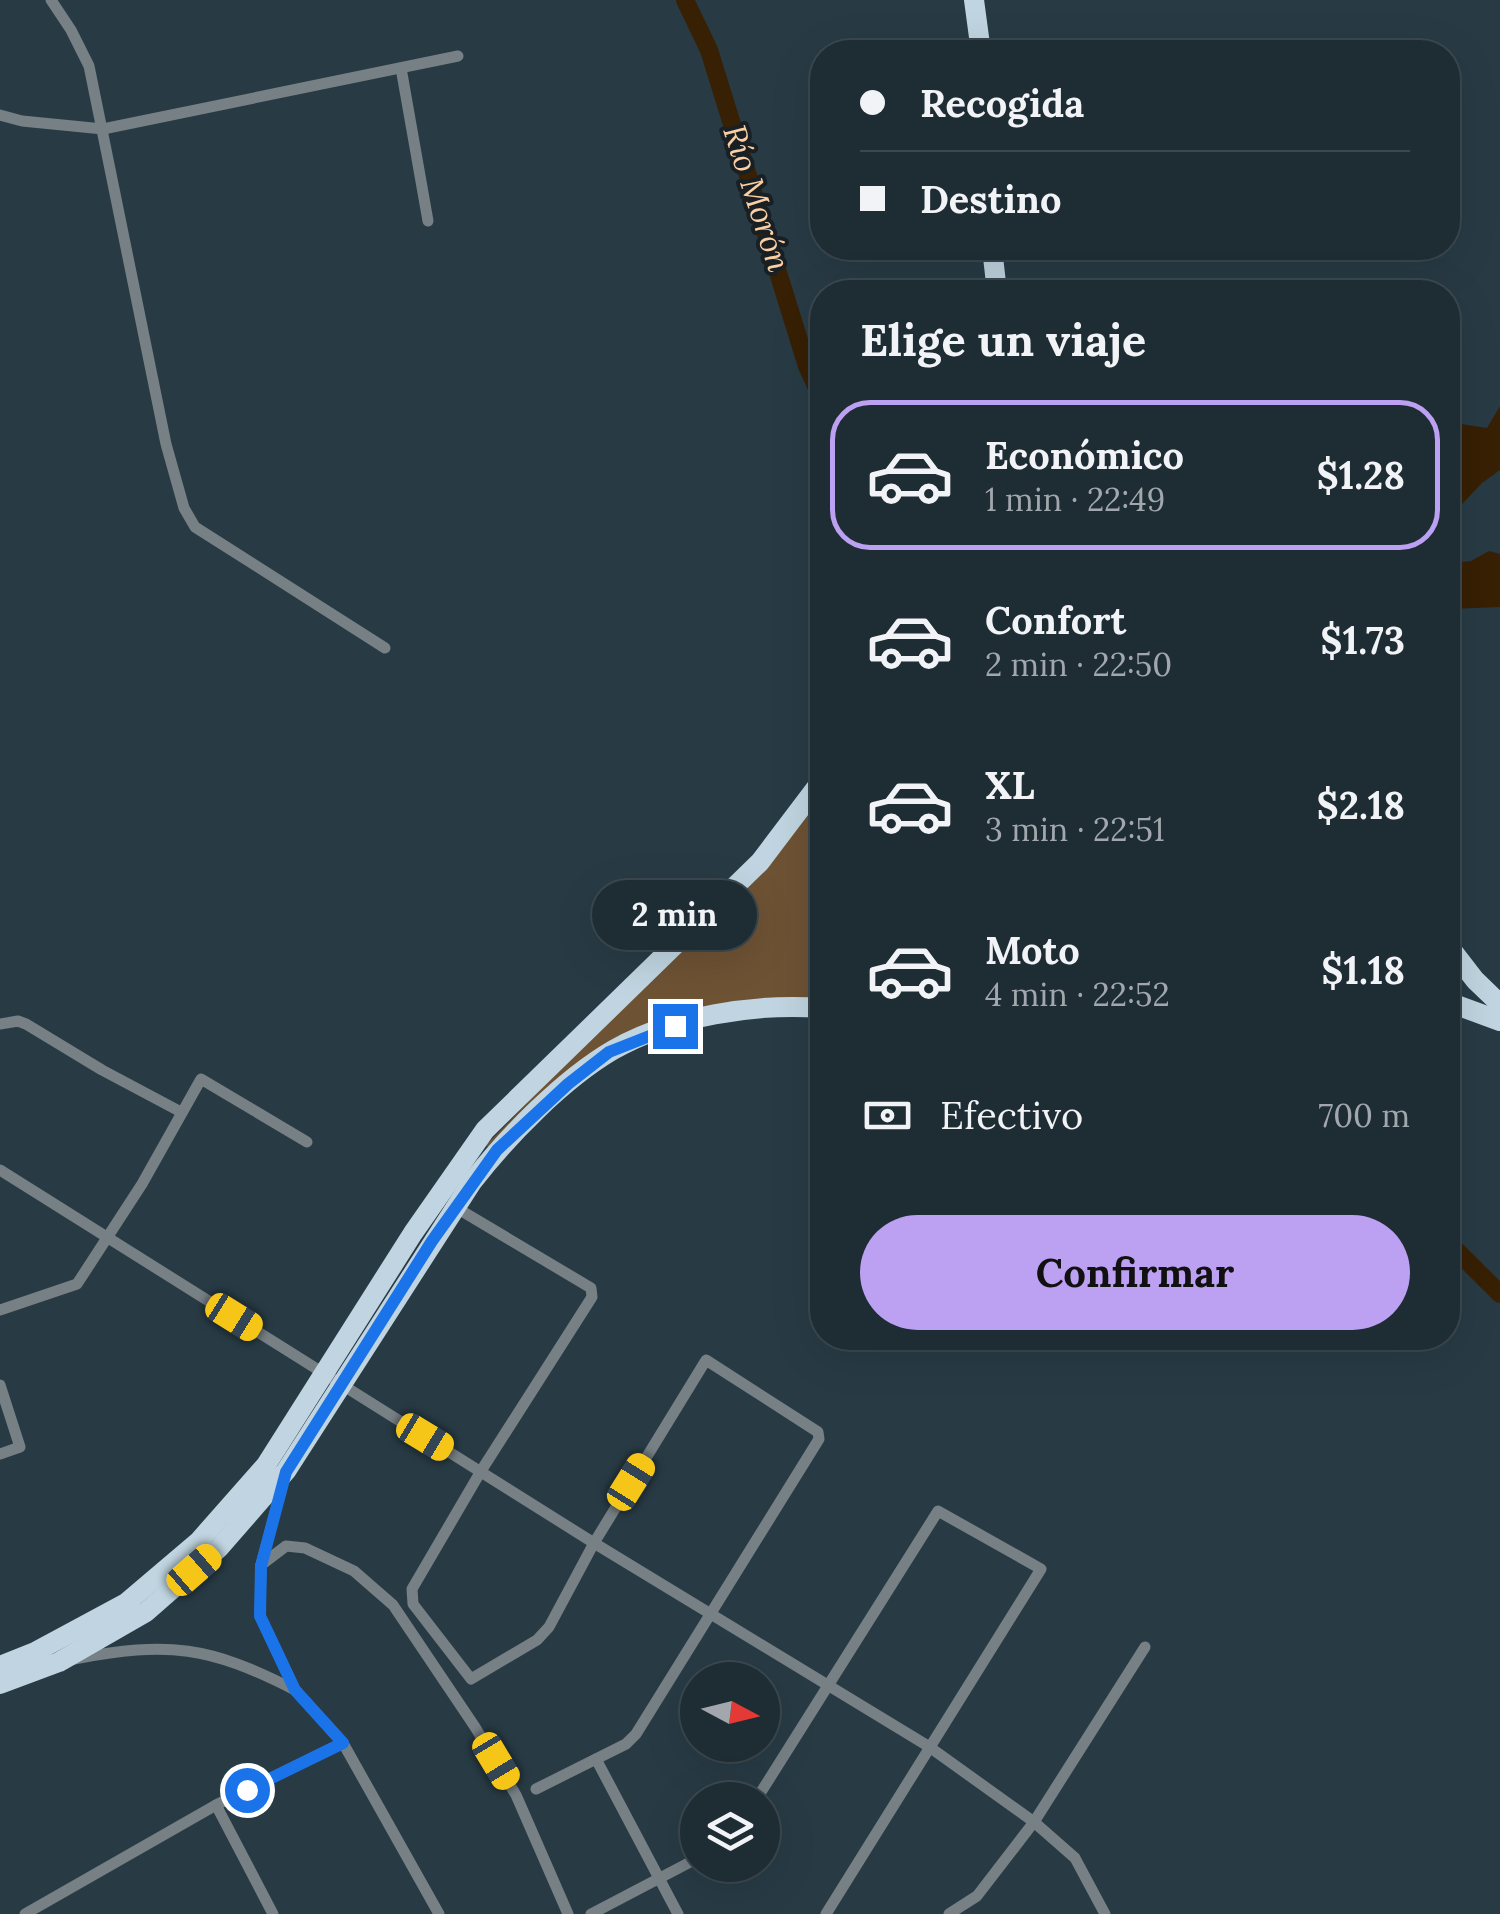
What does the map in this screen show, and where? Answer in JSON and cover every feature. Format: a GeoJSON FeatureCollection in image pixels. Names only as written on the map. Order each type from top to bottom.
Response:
{"type":"FeatureCollection","features":[{"type":"Feature","properties":{"kind":"highway"},"geometry":{"type":"LineString","coordinates":[[961,0],[966,40]]}},
{"type":"Feature","properties":{"kind":"highway"},"geometry":{"type":"LineString","coordinates":[[974,0],[979,40]]}},
{"type":"Feature","properties":{"kind":"highway"},"geometry":{"type":"LineString","coordinates":[[0,1666],[36,1652],[126,1603],[200,1540],[266,1465],[413,1233],[485,1130],[760,862],[810,796]]}},
{"type":"Feature","properties":{"kind":"highway"},"geometry":{"type":"LineString","coordinates":[[1460,960],[1500,1004]]}},
{"type":"Feature","properties":{"kind":"highway"},"geometry":{"type":"LineString","coordinates":[[1460,1006],[1500,1021]]}},
{"type":"Feature","properties":{"kind":"highway"},"geometry":{"type":"LineString","coordinates":[[0,1684],[59,1662],[146,1612],[219,1548],[286,1472],[454,1207],[497,1150],[568,1084],[609,1052],[642,1036],[728,1013],[810,1008]]}},
{"type":"Feature","properties":{"kind":"street"},"geometry":{"type":"LineString","coordinates":[[51,0],[90,66],[166,444],[184,508],[195,528],[385,648]]}},
{"type":"Feature","properties":{"kind":"street"},"geometry":{"type":"LineString","coordinates":[[0,115],[103,130],[458,56]]}},
{"type":"Feature","properties":{"kind":"street"},"geometry":{"type":"LineString","coordinates":[[400,68],[428,221]]}},
{"type":"Feature","properties":{"kind":"street"},"geometry":{"type":"LineString","coordinates":[[0,1024],[26,1024],[182,1112]]}},
{"type":"Feature","properties":{"kind":"street"},"geometry":{"type":"LineString","coordinates":[[0,1310],[78,1284],[201,1079],[307,1142]]}},
{"type":"Feature","properties":{"kind":"street"},"geometry":{"type":"LineString","coordinates":[[0,1170],[594,1543],[928,1746],[1034,1822],[1076,1858],[1105,1914]]}},
{"type":"Feature","properties":{"kind":"street"},"geometry":{"type":"LineString","coordinates":[[454,1207],[591,1288],[592,1297],[481,1471],[412,1589],[413,1604],[471,1679],[537,1640],[549,1627],[594,1543],[706,1360],[818,1432],[819,1439],[636,1734],[626,1744],[536,1789]]}},
{"type":"Feature","properties":{"kind":"street"},"geometry":{"type":"LineString","coordinates":[[0,1385],[20,1447],[0,1454]]}},
{"type":"Feature","properties":{"kind":"street"},"geometry":{"type":"LineString","coordinates":[[286,1472],[261,1566],[260,1616],[295,1690],[343,1743],[439,1914]]}},
{"type":"Feature","properties":{"kind":"street"},"geometry":{"type":"LineString","coordinates":[[767,1782],[938,1511],[1041,1568],[826,1914]]}},
{"type":"Feature","properties":{"kind":"street"},"geometry":{"type":"LineString","coordinates":[[261,1566],[286,1546],[305,1548],[354,1571],[393,1605],[516,1795],[568,1914]]}},
{"type":"Feature","properties":{"kind":"street"},"geometry":{"type":"LineString","coordinates":[[59,1662],[150,1647],[179,1648],[248,1666],[295,1690]]}},
{"type":"Feature","properties":{"kind":"street"},"geometry":{"type":"LineString","coordinates":[[950,1914],[978,1896],[1034,1822],[1144,1647]]}},
{"type":"Feature","properties":{"kind":"street"},"geometry":{"type":"LineString","coordinates":[[25,1914],[216,1805],[343,1743]]}},
{"type":"Feature","properties":{"kind":"street"},"geometry":{"type":"LineString","coordinates":[[596,1758],[678,1914]]}},
{"type":"Feature","properties":{"kind":"street"},"geometry":{"type":"LineString","coordinates":[[216,1805],[273,1914]]}},
{"type":"Feature","properties":{"kind":"street"},"geometry":{"type":"LineString","coordinates":[[591,1914],[680,1867]]}},
{"type":"Feature","properties":{"kind":"shaded area"},"geometry":{"type":"Polygon","coordinates":[[[1500,406],[1500,470],[1460,506],[1460,424],[1487,428],[1500,406]]]}},
{"type":"Feature","properties":{"kind":"shaded area"},"geometry":{"type":"Polygon","coordinates":[[[1489,551],[1500,554],[1500,607],[1460,609],[1460,562],[1489,551]]]}},
{"type":"Feature","properties":{"kind":"shaded area"},"geometry":{"type":"Polygon","coordinates":[[[810,811],[810,999],[771,1001],[675,1017],[489,1148],[486,1145],[597,1031],[758,874],[810,811]]]}},
{"type":"Feature","properties":{"kind":"waterway","name":"Río Morón"},"geometry":{"type":"LineString","coordinates":[[685,0],[709,50],[810,373]]}},
{"type":"Feature","properties":{"kind":"waterway","name":"Río Morón"},"geometry":{"type":"LineString","coordinates":[[1460,1254],[1500,1294]]}},
{"type":"Feature","properties":{"kind":"route"},"geometry":{"type":"LineString","coordinates":[[247,1790],[343,1743],[295,1690],[260,1616],[261,1566],[286,1472],[432,1241],[497,1150],[609,1052],[675,1026]]}}]}
